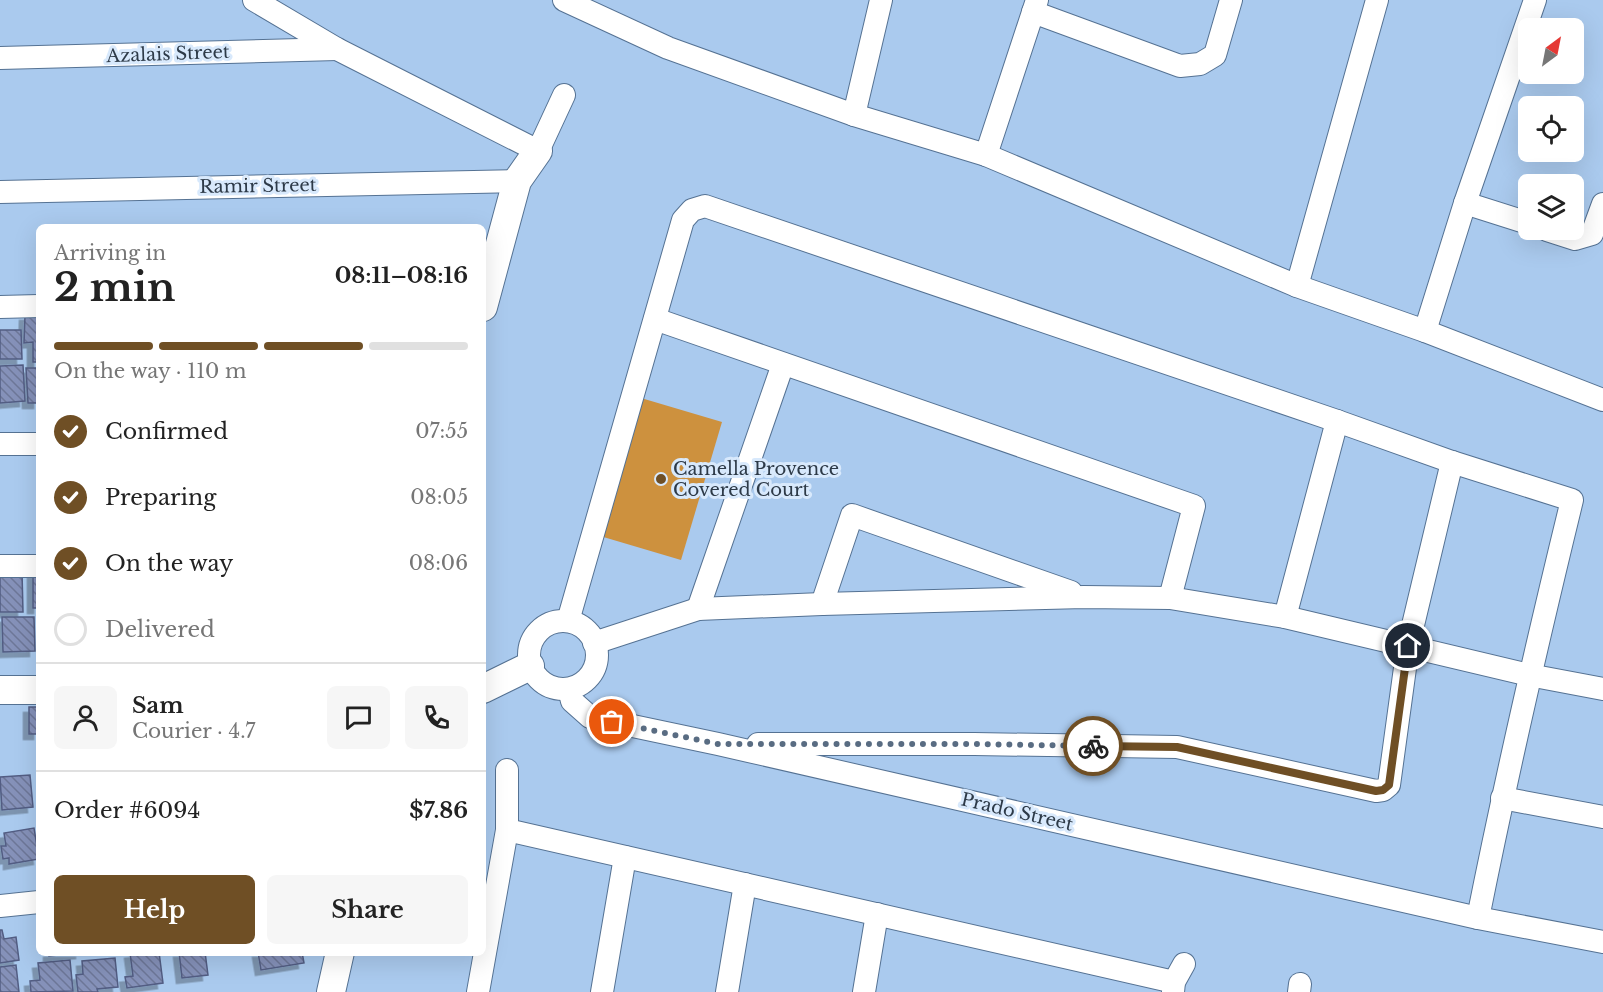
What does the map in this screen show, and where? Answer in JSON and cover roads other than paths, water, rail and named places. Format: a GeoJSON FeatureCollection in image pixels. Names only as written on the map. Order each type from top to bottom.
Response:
{"type":"FeatureCollection","features":[{"type":"Feature","properties":{"kind":"street"},"geometry":{"type":"LineString","coordinates":[[254,0],[337,49],[538,151]]}},
{"type":"Feature","properties":{"kind":"street"},"geometry":{"type":"LineString","coordinates":[[564,0],[668,48],[854,115],[986,155],[1297,286],[1425,331],[1603,400]]}},
{"type":"Feature","properties":{"kind":"street"},"geometry":{"type":"LineString","coordinates":[[854,115],[880,0]]}},
{"type":"Feature","properties":{"kind":"street"},"geometry":{"type":"LineString","coordinates":[[986,155],[1035,6],[1180,66],[1200,64],[1215,55],[1231,0]]}},
{"type":"Feature","properties":{"kind":"street"},"geometry":{"type":"LineString","coordinates":[[1297,286],[1377,0]]}},
{"type":"Feature","properties":{"kind":"street"},"geometry":{"type":"LineString","coordinates":[[1425,331],[1534,0]]}},
{"type":"Feature","properties":{"kind":"street","name":"Azalais Street"},"geometry":{"type":"LineString","coordinates":[[0,58],[337,49]]}},
{"type":"Feature","properties":{"kind":"street"},"geometry":{"type":"LineString","coordinates":[[486,295],[517,181],[538,151],[564,95]]}},
{"type":"Feature","properties":{"kind":"street","name":"Ramir Street"},"geometry":{"type":"LineString","coordinates":[[0,192],[517,181]]}},
{"type":"Feature","properties":{"kind":"street"},"geometry":{"type":"LineString","coordinates":[[1466,203],[1518,220]]}},
{"type":"Feature","properties":{"kind":"street"},"geometry":{"type":"LineString","coordinates":[[1584,236],[1592,234],[1603,204]]}},
{"type":"Feature","properties":{"kind":"street"},"geometry":{"type":"LineString","coordinates":[[568,621],[683,220],[692,210],[705,206],[1452,462],[1572,500],[1529,675],[1478,918]]}},
{"type":"Feature","properties":{"kind":"street"},"geometry":{"type":"LineString","coordinates":[[0,307],[36,306]]}},
{"type":"Feature","properties":{"kind":"street"},"geometry":{"type":"LineString","coordinates":[[655,319],[1194,506],[1170,598]]}},
{"type":"Feature","properties":{"kind":"street"},"geometry":{"type":"LineString","coordinates":[[698,609],[783,364]]}},
{"type":"Feature","properties":{"kind":"street"},"geometry":{"type":"LineString","coordinates":[[1285,617],[1337,421]]}},
{"type":"Feature","properties":{"kind":"street"},"geometry":{"type":"LineString","coordinates":[[0,444],[36,444]]}},
{"type":"Feature","properties":{"kind":"street"},"geometry":{"type":"LineString","coordinates":[[718,744],[1177,747],[1376,791],[1383,790],[1389,785],[1408,646],[1452,462]]}},
{"type":"Feature","properties":{"kind":"street"},"geometry":{"type":"LineString","coordinates":[[822,604],[852,515],[1084,597]]}},
{"type":"Feature","properties":{"kind":"street"},"geometry":{"type":"LineString","coordinates":[[0,566],[36,566]]}},
{"type":"Feature","properties":{"kind":"street"},"geometry":{"type":"LineString","coordinates":[[594,643],[698,609],[1084,597],[1170,598],[1285,617],[1529,675],[1603,689]]}},
{"type":"Feature","properties":{"kind":"street"},"geometry":{"type":"LineString","coordinates":[[557,621],[568,621],[579,625],[588,632],[594,643],[597,654],[590,677],[580,685],[569,689],[557,689],[545,685],[536,677],[530,666],[528,654],[531,641],[546,625],[557,621]]}},
{"type":"Feature","properties":{"kind":"street"},"geometry":{"type":"LineString","coordinates":[[486,688],[530,666]]}},
{"type":"Feature","properties":{"kind":"street","name":"Prado Street"},"geometry":{"type":"LineString","coordinates":[[569,689],[572,700],[590,717],[718,744],[1478,918],[1603,942]]}},
{"type":"Feature","properties":{"kind":"street"},"geometry":{"type":"LineString","coordinates":[[0,690],[36,690]]}},
{"type":"Feature","properties":{"kind":"street"},"geometry":{"type":"LineString","coordinates":[[486,947],[507,830],[507,770]]}},
{"type":"Feature","properties":{"kind":"street"},"geometry":{"type":"LineString","coordinates":[[1502,798],[1603,817]]}},
{"type":"Feature","properties":{"kind":"street"},"geometry":{"type":"LineString","coordinates":[[507,830],[1177,979]]}},
{"type":"Feature","properties":{"kind":"street"},"geometry":{"type":"LineString","coordinates":[[602,992],[625,857]]}},
{"type":"Feature","properties":{"kind":"street"},"geometry":{"type":"LineString","coordinates":[[728,992],[745,884]]}},
{"type":"Feature","properties":{"kind":"street"},"geometry":{"type":"LineString","coordinates":[[0,906],[36,902]]}},
{"type":"Feature","properties":{"kind":"street"},"geometry":{"type":"LineString","coordinates":[[864,992],[878,914]]}},
{"type":"Feature","properties":{"kind":"street"},"geometry":{"type":"LineString","coordinates":[[331,992],[339,956]]}},
{"type":"Feature","properties":{"kind":"street"},"geometry":{"type":"LineString","coordinates":[[478,992],[484,956]]}},
{"type":"Feature","properties":{"kind":"place","name":"Camella Provence Covered Court"},"geometry":{"type":"Point","coordinates":[661,479]}}]}
